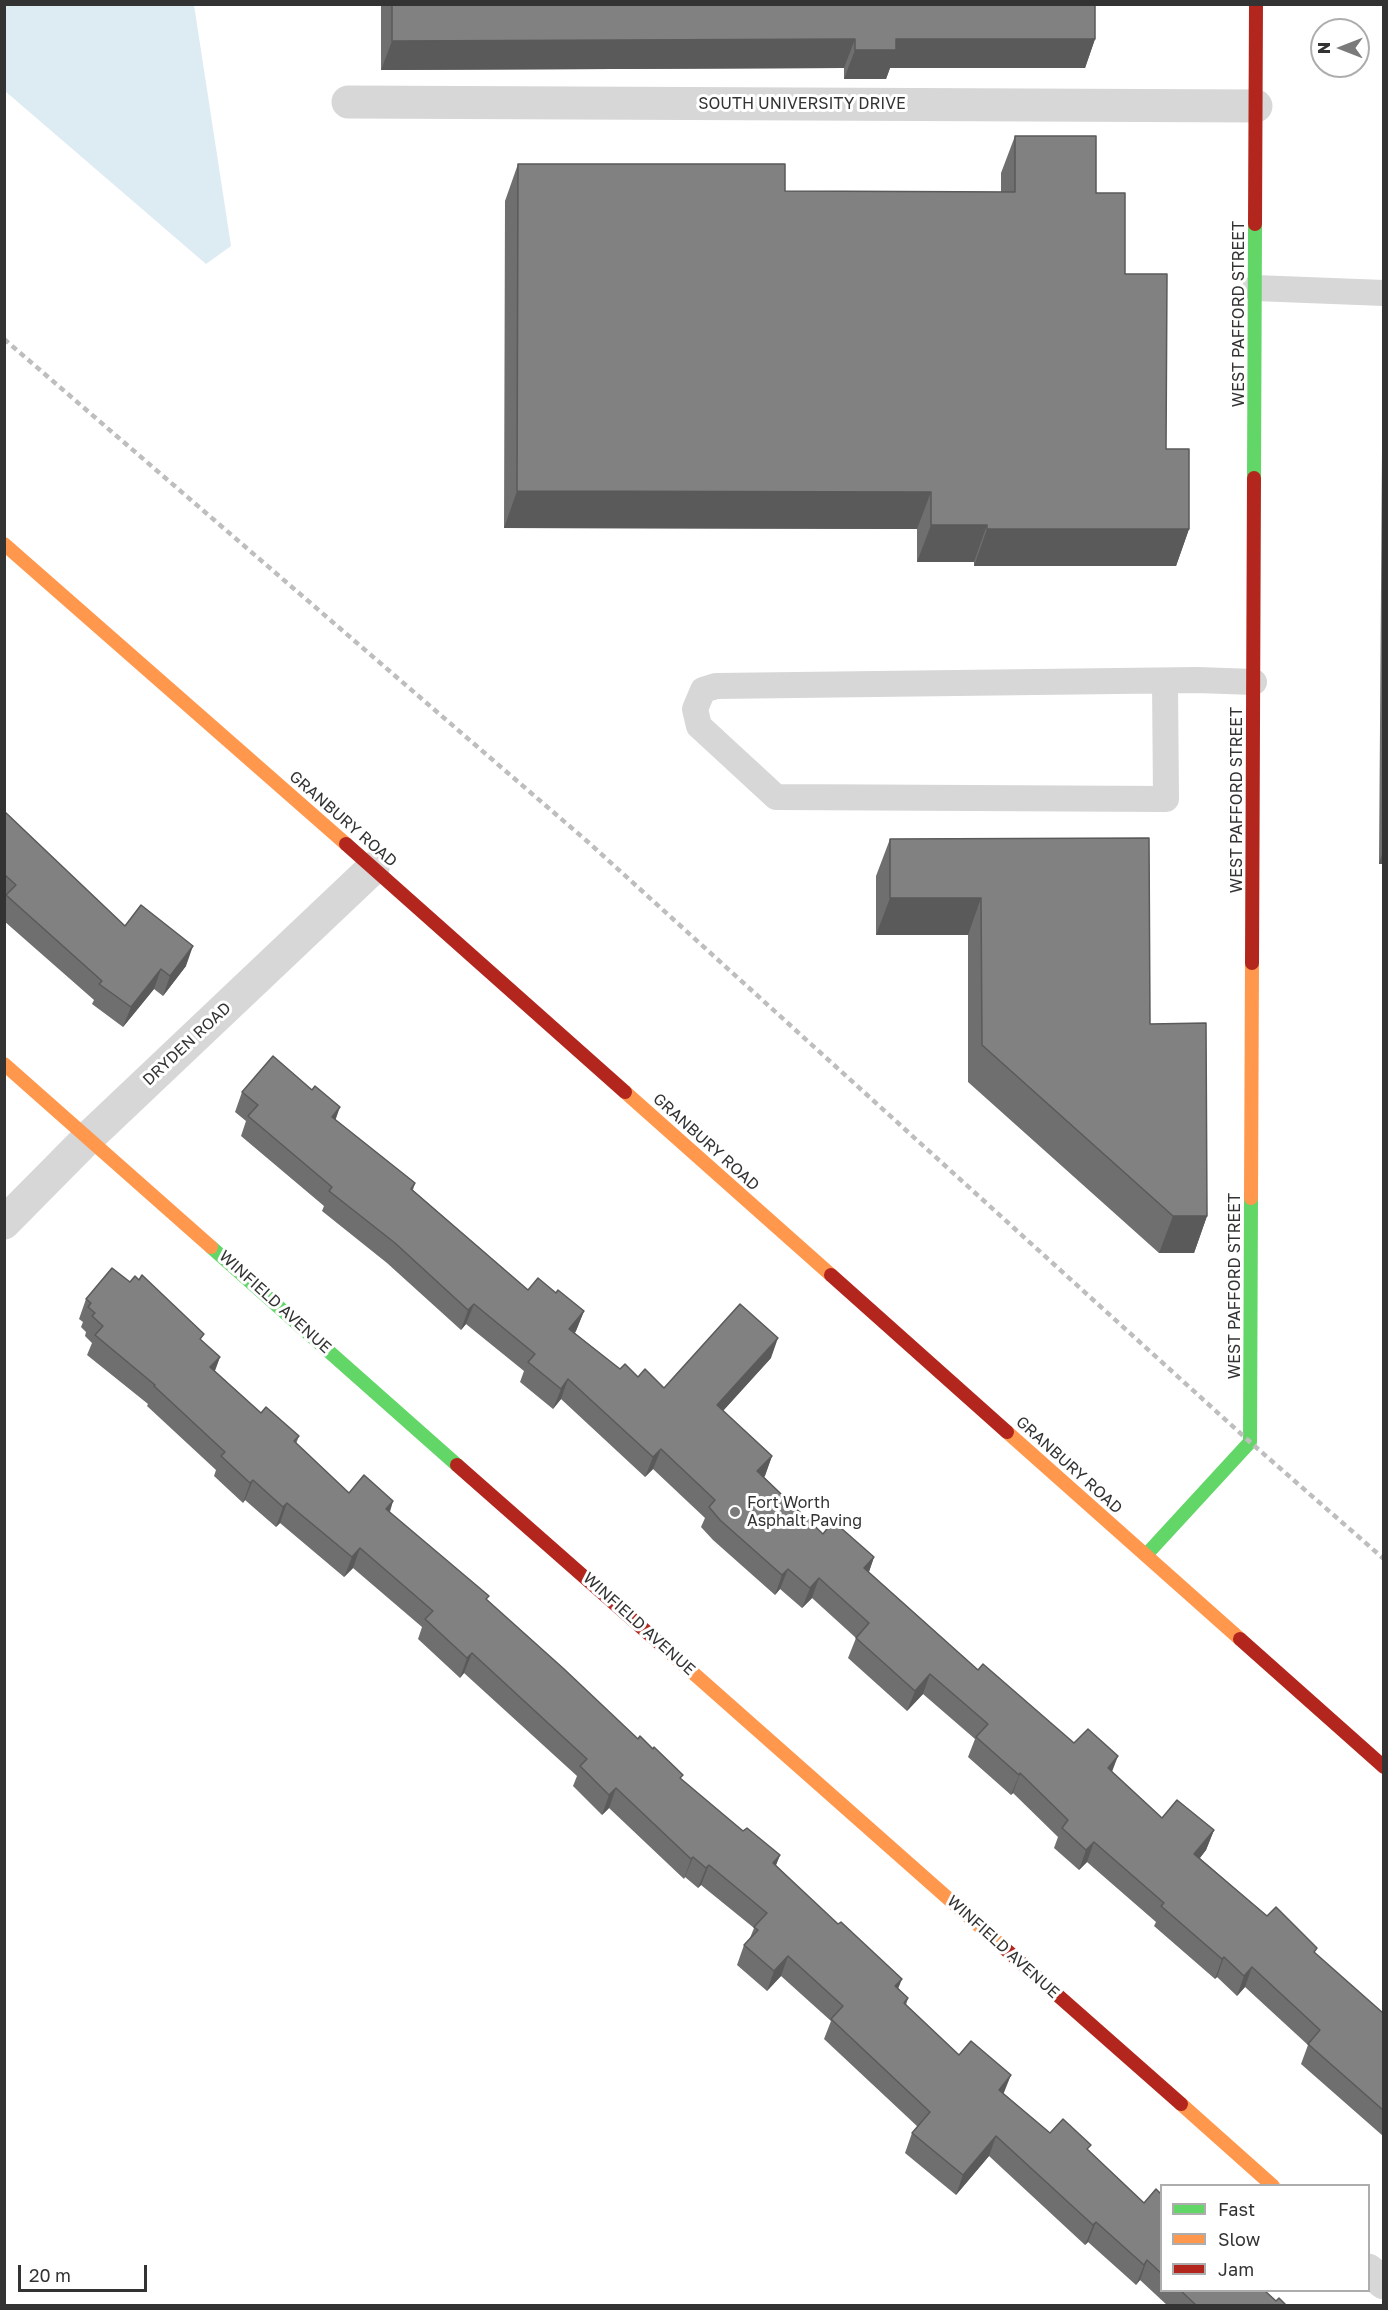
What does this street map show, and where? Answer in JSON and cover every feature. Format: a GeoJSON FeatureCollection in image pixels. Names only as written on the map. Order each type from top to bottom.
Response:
{"type":"FeatureCollection","features":[{"type":"Feature","properties":{"kind":"street","name":"WEST PAFFORD STREET"},"geometry":{"type":"LineString","coordinates":[[1146,1555],[1250,1442],[1256,4]]}},
{"type":"Feature","properties":{"kind":"street","name":"SOUTH UNIVERSITY DRIVE"},"geometry":{"type":"LineString","coordinates":[[348,102],[1256,106]]}},
{"type":"Feature","properties":{"kind":"street","name":"GRANBURY ROAD"},"geometry":{"type":"LineString","coordinates":[[4,544],[373,868],[1383,1767]]}},
{"type":"Feature","properties":{"kind":"street","name":"DRYDEN ROAD"},"geometry":{"type":"LineString","coordinates":[[4,1223],[88,1138],[373,868]]}},
{"type":"Feature","properties":{"kind":"street","name":"WINFIELD AVENUE"},"geometry":{"type":"LineString","coordinates":[[4,1064],[1271,2184]]}},
{"type":"Feature","properties":{"kind":"street"},"geometry":{"type":"LineString","coordinates":[[1370,2272],[1383,2283]]}},
{"type":"Feature","properties":{"kind":"lane"},"geometry":{"type":"LineString","coordinates":[[1255,288],[1383,293]]}},
{"type":"Feature","properties":{"kind":"lane"},"geometry":{"type":"LineString","coordinates":[[1165,681],[1166,799],[776,797],[699,726],[695,709],[703,690],[716,686],[1165,681],[1254,682]]}},
{"type":"Feature","properties":{"kind":"shaded area"},"geometry":{"type":"Polygon","coordinates":[[[5,4],[194,5],[231,246],[206,264],[5,91],[5,4]]]}},
{"type":"Feature","properties":{"kind":"building"},"geometry":{"type":"Polygon","coordinates":[[[392,4],[1095,4],[1095,39],[896,39],[896,50],[855,50],[855,39],[392,41],[392,4]]]}},
{"type":"Feature","properties":{"kind":"building"},"geometry":{"type":"Polygon","coordinates":[[[1015,136],[1096,136],[1096,193],[1125,193],[1125,274],[1167,274],[1166,449],[1189,449],[1189,529],[987,529],[987,525],[931,525],[931,492],[517,491],[518,164],[785,164],[785,191],[1015,192],[1015,136]]]}},
{"type":"Feature","properties":{"kind":"building"},"geometry":{"type":"Polygon","coordinates":[[[4,811],[125,926],[141,905],[193,946],[170,976],[161,969],[131,1007],[99,984],[102,981],[6,895],[16,885],[4,874],[4,811]]]}},
{"type":"Feature","properties":{"kind":"building"},"geometry":{"type":"Polygon","coordinates":[[[1149,838],[1150,1024],[1206,1023],[1207,1216],[1173,1216],[982,1045],[981,898],[890,898],[890,839],[1149,838]]]}},
{"type":"Feature","properties":{"kind":"building"},"geometry":{"type":"Polygon","coordinates":[[[273,1056],[312,1090],[315,1086],[340,1107],[332,1117],[415,1183],[411,1189],[528,1290],[538,1278],[556,1293],[558,1290],[584,1311],[569,1329],[620,1369],[625,1364],[638,1377],[645,1369],[664,1388],[740,1304],[778,1338],[717,1405],[772,1456],[757,1471],[823,1534],[833,1521],[874,1557],[864,1568],[978,1670],[983,1664],[1074,1743],[1088,1729],[1118,1756],[1108,1768],[1162,1818],[1177,1800],[1214,1830],[1194,1854],[1267,1916],[1276,1907],[1317,1948],[1314,1952],[1383,2013],[1383,2110],[1308,2044],[1320,2030],[1252,1967],[1244,1976],[1161,1906],[1164,1903],[1094,1842],[1086,1850],[1062,1828],[1068,1820],[1020,1773],[1019,1775],[976,1737],[988,1724],[930,1674],[915,1691],[856,1638],[869,1623],[819,1578],[810,1588],[788,1569],[782,1575],[720,1520],[709,1507],[715,1500],[661,1449],[653,1457],[568,1379],[561,1389],[528,1362],[535,1354],[474,1304],[468,1310],[395,1243],[329,1191],[332,1187],[248,1116],[258,1105],[242,1092],[273,1056]]]}},
{"type":"Feature","properties":{"kind":"building"},"geometry":{"type":"Polygon","coordinates":[[[112,1268],[130,1282],[135,1276],[139,1280],[142,1275],[204,1334],[200,1339],[220,1357],[210,1367],[261,1413],[266,1407],[299,1436],[294,1441],[349,1493],[364,1475],[393,1501],[386,1509],[489,1596],[486,1599],[638,1739],[640,1736],[653,1749],[654,1747],[683,1775],[680,1778],[743,1831],[747,1828],[780,1855],[773,1863],[838,1924],[841,1922],[902,1979],[895,1986],[908,1998],[904,2003],[959,2055],[971,2041],[1011,2075],[999,2090],[1050,2133],[1063,2119],[1091,2145],[1087,2149],[1144,2203],[1156,2189],[1160,2193],[1160,2272],[1147,2260],[1144,2265],[1096,2222],[1093,2225],[996,2136],[963,2175],[912,2133],[930,2112],[831,2019],[843,2006],[788,1956],[774,1971],[744,1945],[758,1930],[754,1927],[767,1913],[709,1865],[706,1868],[693,1857],[691,1859],[616,1788],[609,1795],[580,1766],[587,1759],[472,1653],[467,1658],[425,1619],[433,1611],[360,1548],[352,1557],[287,1503],[283,1507],[253,1480],[250,1483],[221,1456],[225,1452],[155,1385],[95,1335],[103,1326],[92,1316],[95,1313],[88,1307],[91,1303],[86,1299],[112,1268]]]}},
{"type":"Feature","properties":{"kind":"building"},"geometry":{"type":"Polygon","coordinates":[[[1182,2292],[1266,2292],[1276,2301],[1279,2298],[1287,2306],[1197,2306],[1182,2292]]]}},
{"type":"Feature","properties":{"kind":"railway"},"geometry":{"type":"LineString","coordinates":[[4,339],[588,842],[1250,1442],[1384,1559]]}},
{"type":"Feature","properties":{"kind":"traffic: fast"},"geometry":{"type":"LineString","coordinates":[[1254,478],[1255,224]]}},
{"type":"Feature","properties":{"kind":"traffic: fast"},"geometry":{"type":"LineString","coordinates":[[1146,1555],[1250,1442],[1251,1198]]}},
{"type":"Feature","properties":{"kind":"traffic: fast"},"geometry":{"type":"LineString","coordinates":[[211,1247],[457,1465]]}},
{"type":"Feature","properties":{"kind":"traffic: slow"},"geometry":{"type":"LineString","coordinates":[[4,544],[346,844]]}},
{"type":"Feature","properties":{"kind":"traffic: slow"},"geometry":{"type":"LineString","coordinates":[[1251,1198],[1252,963]]}},
{"type":"Feature","properties":{"kind":"traffic: slow"},"geometry":{"type":"LineString","coordinates":[[4,1064],[211,1247]]}},
{"type":"Feature","properties":{"kind":"traffic: slow"},"geometry":{"type":"LineString","coordinates":[[625,1092],[831,1275]]}},
{"type":"Feature","properties":{"kind":"traffic: slow"},"geometry":{"type":"LineString","coordinates":[[1007,1432],[1240,1639]]}},
{"type":"Feature","properties":{"kind":"traffic: slow"},"geometry":{"type":"LineString","coordinates":[[666,1649],[1003,1947]]}},
{"type":"Feature","properties":{"kind":"traffic: slow"},"geometry":{"type":"LineString","coordinates":[[1181,2104],[1271,2184]]}},
{"type":"Feature","properties":{"kind":"traffic: jam"},"geometry":{"type":"LineString","coordinates":[[1255,224],[1256,4]]}},
{"type":"Feature","properties":{"kind":"traffic: jam"},"geometry":{"type":"LineString","coordinates":[[1252,963],[1254,478]]}},
{"type":"Feature","properties":{"kind":"traffic: jam"},"geometry":{"type":"LineString","coordinates":[[346,844],[625,1092]]}},
{"type":"Feature","properties":{"kind":"traffic: jam"},"geometry":{"type":"LineString","coordinates":[[831,1275],[1007,1432]]}},
{"type":"Feature","properties":{"kind":"traffic: jam"},"geometry":{"type":"LineString","coordinates":[[457,1465],[666,1649]]}},
{"type":"Feature","properties":{"kind":"traffic: jam"},"geometry":{"type":"LineString","coordinates":[[1240,1639],[1384,1767]]}},
{"type":"Feature","properties":{"kind":"traffic: jam"},"geometry":{"type":"LineString","coordinates":[[1003,1947],[1181,2104]]}},
{"type":"Feature","properties":{"kind":"place","name":"Fort Worth Asphalt Paving"},"geometry":{"type":"Point","coordinates":[735,1512]}}]}
